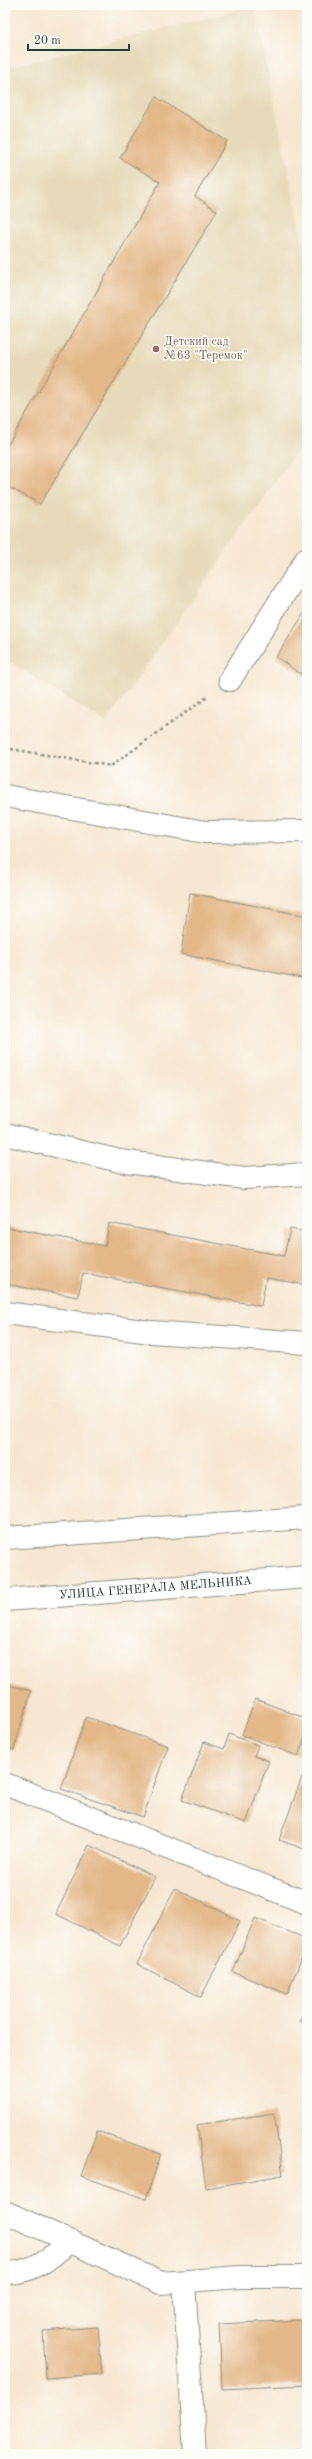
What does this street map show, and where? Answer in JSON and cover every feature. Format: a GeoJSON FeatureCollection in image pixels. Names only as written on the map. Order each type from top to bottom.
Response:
{"type":"FeatureCollection","features":[{"type":"Feature","properties":{"kind":"main road"},"geometry":{"type":"LineString","coordinates":[[230,680],[307,558]]}},
{"type":"Feature","properties":{"kind":"main road"},"geometry":{"type":"LineString","coordinates":[[5,796],[205,832],[307,831]]}},
{"type":"Feature","properties":{"kind":"main road"},"geometry":{"type":"LineString","coordinates":[[5,1134],[120,1161],[236,1177],[307,1174]]}},
{"type":"Feature","properties":{"kind":"main road"},"geometry":{"type":"LineString","coordinates":[[5,1313],[151,1332],[307,1343]]}},
{"type":"Feature","properties":{"kind":"main road"},"geometry":{"type":"LineString","coordinates":[[5,1538],[307,1518]]}},
{"type":"Feature","properties":{"kind":"main road","name":"УЛИЦА ГЕНЕРАЛА МЕЛЬНИКА"},"geometry":{"type":"LineString","coordinates":[[5,1600],[307,1578]]}},
{"type":"Feature","properties":{"kind":"main road"},"geometry":{"type":"LineString","coordinates":[[5,1784],[307,1903]]}},
{"type":"Feature","properties":{"kind":"main road"},"geometry":{"type":"LineString","coordinates":[[5,2212],[161,2283],[240,2277],[307,2277]]}},
{"type":"Feature","properties":{"kind":"main road"},"geometry":{"type":"LineString","coordinates":[[5,2273],[15,2273],[49,2260],[69,2241]]}},
{"type":"Feature","properties":{"kind":"main road"},"geometry":{"type":"LineString","coordinates":[[184,2282],[195,2454]]}},
{"type":"Feature","properties":{"kind":"path"},"geometry":{"type":"LineString","coordinates":[[5,748],[111,766],[230,680]]}},
{"type":"Feature","properties":{"kind":"shaded area","name":"Детский сад №63 \"Теремок\""},"geometry":{"type":"Polygon","coordinates":[[[254,6],[307,260],[307,437],[106,723],[5,659],[5,68],[254,6]]]}},
{"type":"Feature","properties":{"kind":"building","name":"Детский сад №63 \"Теремок\""},"geometry":{"type":"Polygon","coordinates":[[[156,97],[227,141],[195,196],[217,211],[40,504],[5,485],[5,450],[160,182],[120,158],[156,97]]]}},
{"type":"Feature","properties":{"kind":"building"},"geometry":{"type":"Polygon","coordinates":[[[307,609],[307,678],[276,657],[307,609]]]}},
{"type":"Feature","properties":{"kind":"building"},"geometry":{"type":"Polygon","coordinates":[[[190,893],[307,916],[307,979],[181,954],[190,893]]]}},
{"type":"Feature","properties":{"kind":"building"},"geometry":{"type":"Polygon","coordinates":[[[109,1223],[284,1256],[290,1229],[307,1232],[307,1285],[266,1278],[261,1306],[83,1273],[78,1297],[5,1284],[5,1227],[105,1246],[109,1223]]]}},
{"type":"Feature","properties":{"kind":"building"},"geometry":{"type":"Polygon","coordinates":[[[5,1684],[31,1691],[14,1750],[5,1748],[5,1684]]]}},
{"type":"Feature","properties":{"kind":"building"},"geometry":{"type":"Polygon","coordinates":[[[255,1699],[307,1719],[307,1732],[298,1756],[242,1735],[255,1699]]]}},
{"type":"Feature","properties":{"kind":"building"},"geometry":{"type":"Polygon","coordinates":[[[86,1717],[168,1746],[143,1817],[61,1789],[86,1717]]]}},
{"type":"Feature","properties":{"kind":"building"},"geometry":{"type":"Polygon","coordinates":[[[229,1734],[258,1745],[254,1756],[269,1761],[246,1823],[182,1800],[204,1742],[224,1749],[229,1734]]]}},
{"type":"Feature","properties":{"kind":"building"},"geometry":{"type":"Polygon","coordinates":[[[302,1777],[307,1779],[307,1850],[279,1840],[302,1777]]]}},
{"type":"Feature","properties":{"kind":"building"},"geometry":{"type":"Polygon","coordinates":[[[89,1845],[155,1877],[120,1946],[56,1914],[89,1845]]]}},
{"type":"Feature","properties":{"kind":"building"},"geometry":{"type":"Polygon","coordinates":[[[175,1888],[240,1921],[201,1997],[137,1964],[175,1888]]]}},
{"type":"Feature","properties":{"kind":"building"},"geometry":{"type":"Polygon","coordinates":[[[255,1918],[307,1939],[307,1945],[287,1994],[233,1972],[255,1918]]]}},
{"type":"Feature","properties":{"kind":"building"},"geometry":{"type":"Polygon","coordinates":[[[307,2004],[307,2024],[300,2021],[307,2004]]]}},
{"type":"Feature","properties":{"kind":"building"},"geometry":{"type":"Polygon","coordinates":[[[274,2113],[283,2175],[206,2188],[197,2125],[274,2113]]]}},
{"type":"Feature","properties":{"kind":"building"},"geometry":{"type":"Polygon","coordinates":[[[97,2131],[161,2154],[146,2199],[81,2176],[97,2131]]]}},
{"type":"Feature","properties":{"kind":"building"},"geometry":{"type":"Polygon","coordinates":[[[303,2320],[306,2385],[222,2389],[219,2324],[303,2320]]]}},
{"type":"Feature","properties":{"kind":"building"},"geometry":{"type":"Polygon","coordinates":[[[98,2327],[102,2374],[46,2378],[43,2331],[98,2327]]]}},
{"type":"Feature","properties":{"kind":"place","name":"Детский сад №63 \"Теремок\""},"geometry":{"type":"Point","coordinates":[156,349]}}]}
